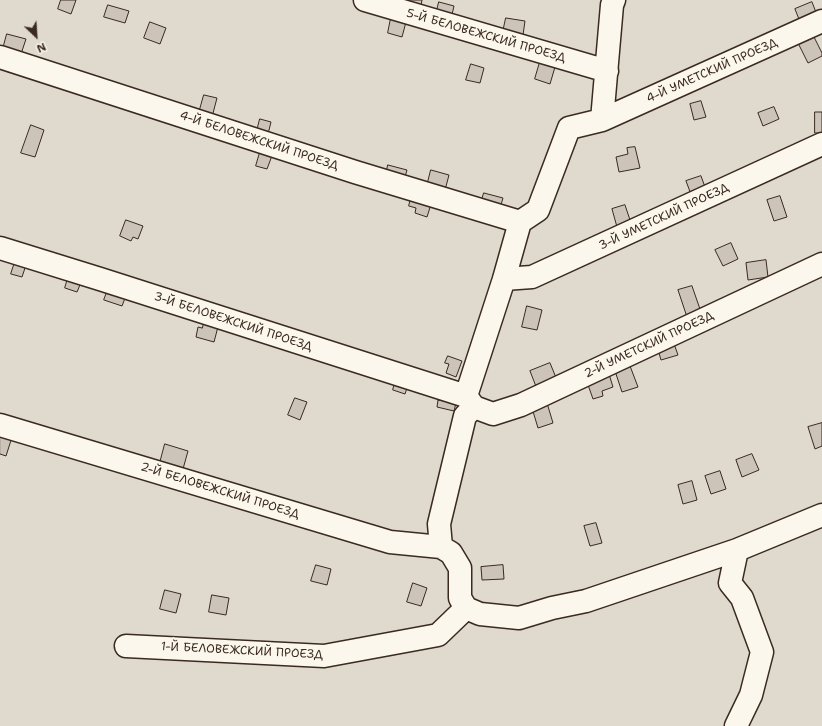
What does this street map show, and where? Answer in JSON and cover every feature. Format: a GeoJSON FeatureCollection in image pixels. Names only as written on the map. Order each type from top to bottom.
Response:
{"type":"FeatureCollection","features":[{"type":"Feature","properties":{"kind":"lane","name":"5-Й БЕЛОВЕЖСКИЙ ПРОЕЗД"},"geometry":{"type":"LineString","coordinates":[[365,0],[607,71]]}},
{"type":"Feature","properties":{"kind":"lane"},"geometry":{"type":"LineString","coordinates":[[602,120],[612,5],[614,0]]}},
{"type":"Feature","properties":{"kind":"lane","name":"4-Й УМЕТСКИЙ ПРОЕЗД"},"geometry":{"type":"LineString","coordinates":[[520,222],[538,210],[568,128],[602,120],[822,21]]}},
{"type":"Feature","properties":{"kind":"lane","name":"4-Й БЕЛОВЕЖСКИЙ ПРОЕЗД"},"geometry":{"type":"LineString","coordinates":[[0,57],[355,172],[520,222]]}},
{"type":"Feature","properties":{"kind":"lane","name":"3-Й УМЕТСКИЙ ПРОЕЗД"},"geometry":{"type":"LineString","coordinates":[[504,279],[532,277],[822,144]]}},
{"type":"Feature","properties":{"kind":"lane"},"geometry":{"type":"LineString","coordinates":[[520,222],[470,402],[464,416],[439,524],[441,547],[451,553],[460,568],[460,598],[466,608],[480,614],[519,618],[552,608],[586,601],[737,550],[822,515]]}},
{"type":"Feature","properties":{"kind":"lane","name":"3-Й БЕЛОВЕЖСКИЙ ПРОЕЗД"},"geometry":{"type":"LineString","coordinates":[[0,248],[100,279],[470,402]]}},
{"type":"Feature","properties":{"kind":"lane","name":"2-Й УМЕТСКИЙ ПРОЕЗД"},"geometry":{"type":"LineString","coordinates":[[470,402],[493,414],[521,405],[822,264]]}},
{"type":"Feature","properties":{"kind":"lane","name":"2-Й БЕЛОВЕЖСКИЙ ПРОЕЗД"},"geometry":{"type":"LineString","coordinates":[[0,425],[390,542],[441,547]]}},
{"type":"Feature","properties":{"kind":"lane"},"geometry":{"type":"LineString","coordinates":[[736,726],[751,695],[762,652],[742,598],[730,584],[737,550]]}},
{"type":"Feature","properties":{"kind":"lane","name":"1-Й БЕЛОВЕЖСКИЙ ПРОЕЗД"},"geometry":{"type":"LineString","coordinates":[[126,646],[324,656],[438,635],[466,608]]}},
{"type":"Feature","properties":{"kind":"shaded area"},"geometry":{"type":"Polygon","coordinates":[[[0,0],[822,0],[822,726],[0,726],[0,0]]]}},
{"type":"Feature","properties":{"kind":"building"},"geometry":{"type":"Polygon","coordinates":[[[61,0],[76,0],[71,14],[58,9],[61,0]]]}},
{"type":"Feature","properties":{"kind":"building"},"geometry":{"type":"Polygon","coordinates":[[[406,0],[422,0],[420,11],[404,8],[406,0]]]}},
{"type":"Feature","properties":{"kind":"building"},"geometry":{"type":"Polygon","coordinates":[[[439,2],[454,6],[451,19],[436,15],[439,2]]]}},
{"type":"Feature","properties":{"kind":"building"},"geometry":{"type":"Polygon","coordinates":[[[812,2],[819,20],[802,27],[795,9],[812,2]]]}},
{"type":"Feature","properties":{"kind":"building"},"geometry":{"type":"Polygon","coordinates":[[[108,5],[129,11],[125,23],[104,17],[108,5]]]}},
{"type":"Feature","properties":{"kind":"building"},"geometry":{"type":"Polygon","coordinates":[[[391,18],[406,22],[402,37],[388,33],[391,18]]]}},
{"type":"Feature","properties":{"kind":"building"},"geometry":{"type":"Polygon","coordinates":[[[506,18],[525,21],[523,35],[503,32],[506,18]]]}},
{"type":"Feature","properties":{"kind":"building"},"geometry":{"type":"Polygon","coordinates":[[[150,22],[166,28],[160,44],[144,38],[150,22]]]}},
{"type":"Feature","properties":{"kind":"building"},"geometry":{"type":"Polygon","coordinates":[[[812,33],[822,56],[808,63],[797,41],[812,33]]]}},
{"type":"Feature","properties":{"kind":"building"},"geometry":{"type":"Polygon","coordinates":[[[7,34],[26,39],[21,54],[3,49],[7,34]]]}},
{"type":"Feature","properties":{"kind":"building"},"geometry":{"type":"Polygon","coordinates":[[[540,62],[555,67],[550,84],[535,79],[540,62]]]}},
{"type":"Feature","properties":{"kind":"building"},"geometry":{"type":"Polygon","coordinates":[[[471,64],[484,68],[480,83],[466,80],[471,64]]]}},
{"type":"Feature","properties":{"kind":"building"},"geometry":{"type":"Polygon","coordinates":[[[204,95],[217,98],[212,117],[199,113],[204,95]]]}},
{"type":"Feature","properties":{"kind":"building"},"geometry":{"type":"Polygon","coordinates":[[[701,101],[706,117],[694,120],[690,104],[701,101]]]}},
{"type":"Feature","properties":{"kind":"building"},"geometry":{"type":"Polygon","coordinates":[[[774,107],[779,119],[763,126],[758,113],[774,107]]]}},
{"type":"Feature","properties":{"kind":"building"},"geometry":{"type":"Polygon","coordinates":[[[815,112],[822,112],[822,133],[815,133],[815,112]]]}},
{"type":"Feature","properties":{"kind":"building"},"geometry":{"type":"Polygon","coordinates":[[[260,119],[271,122],[267,138],[256,135],[260,119]]]}},
{"type":"Feature","properties":{"kind":"building"},"geometry":{"type":"Polygon","coordinates":[[[31,125],[44,130],[35,157],[21,153],[31,125]]]}},
{"type":"Feature","properties":{"kind":"building"},"geometry":{"type":"Polygon","coordinates":[[[635,147],[640,168],[619,172],[616,157],[628,154],[627,148],[635,147]]]}},
{"type":"Feature","properties":{"kind":"building"},"geometry":{"type":"Polygon","coordinates":[[[261,149],[273,153],[267,169],[256,166],[261,149]]]}},
{"type":"Feature","properties":{"kind":"building"},"geometry":{"type":"Polygon","coordinates":[[[388,165],[407,170],[404,180],[386,175],[388,165]]]}},
{"type":"Feature","properties":{"kind":"building"},"geometry":{"type":"Polygon","coordinates":[[[431,170],[449,175],[445,190],[427,186],[431,170]]]}},
{"type":"Feature","properties":{"kind":"building"},"geometry":{"type":"Polygon","coordinates":[[[701,176],[705,187],[692,197],[686,181],[701,176]]]}},
{"type":"Feature","properties":{"kind":"building"},"geometry":{"type":"Polygon","coordinates":[[[484,193],[503,198],[500,208],[481,203],[484,193]]]}},
{"type":"Feature","properties":{"kind":"building"},"geometry":{"type":"Polygon","coordinates":[[[412,194],[432,201],[427,217],[415,213],[416,208],[409,206],[412,194]]]}},
{"type":"Feature","properties":{"kind":"building"},"geometry":{"type":"Polygon","coordinates":[[[780,196],[787,217],[774,221],[767,200],[780,196]]]}},
{"type":"Feature","properties":{"kind":"building"},"geometry":{"type":"Polygon","coordinates":[[[625,205],[631,223],[617,227],[612,209],[625,205]]]}},
{"type":"Feature","properties":{"kind":"building"},"geometry":{"type":"Polygon","coordinates":[[[126,220],[143,226],[138,239],[133,237],[131,241],[120,236],[126,220]]]}},
{"type":"Feature","properties":{"kind":"building"},"geometry":{"type":"Polygon","coordinates":[[[731,243],[738,259],[723,266],[715,250],[731,243]]]}},
{"type":"Feature","properties":{"kind":"building"},"geometry":{"type":"Polygon","coordinates":[[[16,259],[27,262],[22,277],[11,274],[16,259]]]}},
{"type":"Feature","properties":{"kind":"building"},"geometry":{"type":"Polygon","coordinates":[[[766,260],[768,277],[748,280],[746,263],[766,260]]]}},
{"type":"Feature","properties":{"kind":"building"},"geometry":{"type":"Polygon","coordinates":[[[69,275],[82,280],[77,292],[65,288],[69,275]]]}},
{"type":"Feature","properties":{"kind":"building"},"geometry":{"type":"Polygon","coordinates":[[[692,286],[701,312],[687,317],[678,290],[692,286]]]}},
{"type":"Feature","properties":{"kind":"building"},"geometry":{"type":"Polygon","coordinates":[[[109,287],[127,293],[122,306],[104,300],[109,287]]]}},
{"type":"Feature","properties":{"kind":"building"},"geometry":{"type":"Polygon","coordinates":[[[527,306],[542,310],[537,330],[522,327],[527,306]]]}},
{"type":"Feature","properties":{"kind":"building"},"geometry":{"type":"Polygon","coordinates":[[[205,318],[219,323],[214,342],[196,337],[198,327],[202,328],[205,318]]]}},
{"type":"Feature","properties":{"kind":"building"},"geometry":{"type":"Polygon","coordinates":[[[673,341],[678,355],[661,360],[657,346],[673,341]]]}},
{"type":"Feature","properties":{"kind":"building"},"geometry":{"type":"Polygon","coordinates":[[[448,356],[462,361],[456,377],[446,373],[449,364],[445,363],[448,356]]]}},
{"type":"Feature","properties":{"kind":"building"},"geometry":{"type":"Polygon","coordinates":[[[550,363],[557,380],[537,389],[530,371],[550,363]]]}},
{"type":"Feature","properties":{"kind":"building"},"geometry":{"type":"Polygon","coordinates":[[[630,366],[638,387],[622,392],[615,371],[630,366]]]}},
{"type":"Feature","properties":{"kind":"building"},"geometry":{"type":"Polygon","coordinates":[[[609,374],[613,387],[602,391],[603,396],[593,399],[587,382],[609,374]]]}},
{"type":"Feature","properties":{"kind":"building"},"geometry":{"type":"Polygon","coordinates":[[[397,375],[410,379],[405,394],[393,390],[397,375]]]}},
{"type":"Feature","properties":{"kind":"building"},"geometry":{"type":"Polygon","coordinates":[[[446,392],[458,395],[454,411],[437,407],[438,400],[444,401],[446,392]]]}},
{"type":"Feature","properties":{"kind":"building"},"geometry":{"type":"Polygon","coordinates":[[[295,398],[307,402],[300,420],[288,415],[295,398]]]}},
{"type":"Feature","properties":{"kind":"building"},"geometry":{"type":"Polygon","coordinates":[[[547,403],[553,423],[538,428],[532,408],[547,403]]]}},
{"type":"Feature","properties":{"kind":"building"},"geometry":{"type":"Polygon","coordinates":[[[822,423],[822,446],[815,449],[808,427],[822,423]]]}},
{"type":"Feature","properties":{"kind":"building"},"geometry":{"type":"Polygon","coordinates":[[[0,430],[13,434],[6,456],[0,454],[0,430]]]}},
{"type":"Feature","properties":{"kind":"building"},"geometry":{"type":"Polygon","coordinates":[[[165,444],[188,451],[183,469],[160,463],[165,444]]]}},
{"type":"Feature","properties":{"kind":"building"},"geometry":{"type":"Polygon","coordinates":[[[752,454],[759,470],[742,477],[736,460],[752,454]]]}},
{"type":"Feature","properties":{"kind":"building"},"geometry":{"type":"Polygon","coordinates":[[[720,471],[726,489],[711,494],[705,476],[720,471]]]}},
{"type":"Feature","properties":{"kind":"building"},"geometry":{"type":"Polygon","coordinates":[[[692,481],[697,500],[683,504],[678,485],[692,481]]]}},
{"type":"Feature","properties":{"kind":"building"},"geometry":{"type":"Polygon","coordinates":[[[596,523],[602,543],[590,546],[584,526],[596,523]]]}},
{"type":"Feature","properties":{"kind":"building"},"geometry":{"type":"Polygon","coordinates":[[[316,565],[331,569],[327,585],[311,581],[316,565]]]}},
{"type":"Feature","properties":{"kind":"building"},"geometry":{"type":"Polygon","coordinates":[[[503,565],[504,579],[482,580],[481,567],[503,565]]]}},
{"type":"Feature","properties":{"kind":"building"},"geometry":{"type":"Polygon","coordinates":[[[413,583],[427,588],[421,606],[407,602],[413,583]]]}},
{"type":"Feature","properties":{"kind":"building"},"geometry":{"type":"Polygon","coordinates":[[[165,590],[181,594],[176,613],[160,609],[165,590]]]}},
{"type":"Feature","properties":{"kind":"building"},"geometry":{"type":"Polygon","coordinates":[[[212,595],[229,598],[226,615],[209,612],[212,595]]]}}]}
